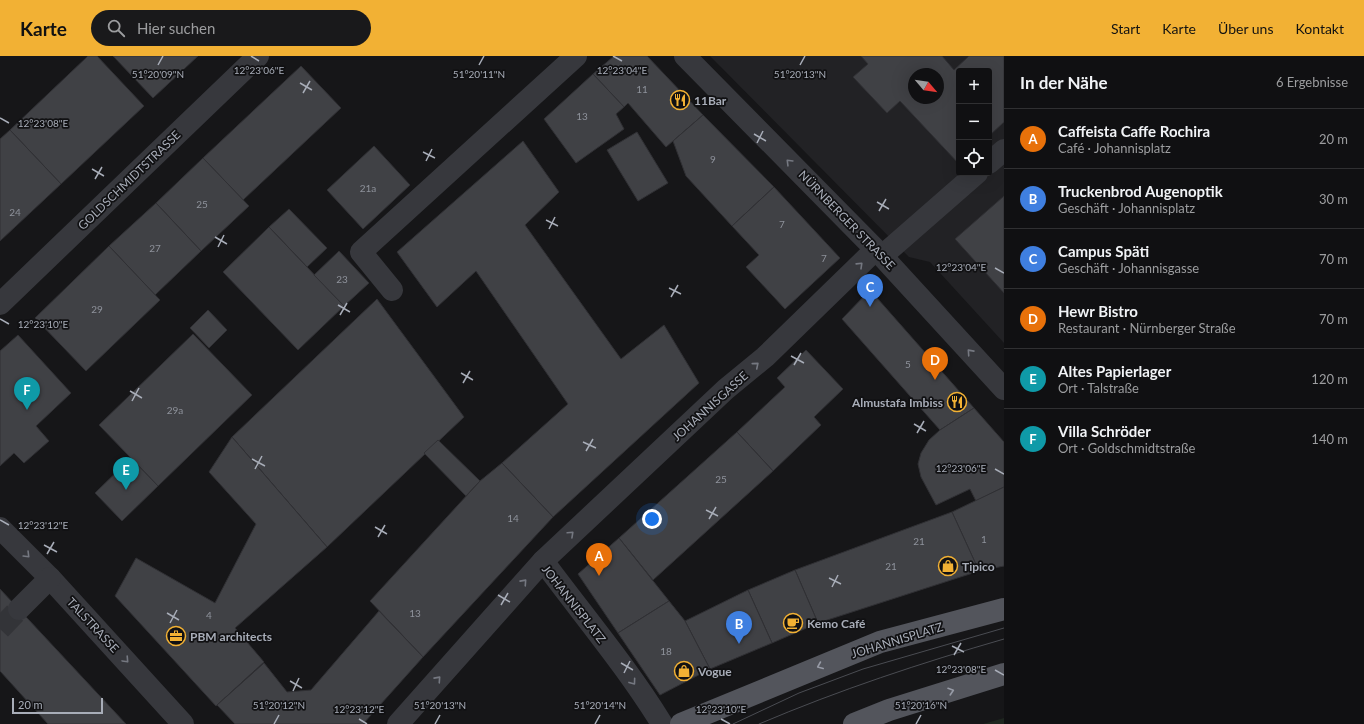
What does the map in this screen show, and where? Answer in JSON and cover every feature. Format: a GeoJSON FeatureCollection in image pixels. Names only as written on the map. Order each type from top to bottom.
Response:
{"type":"FeatureCollection","features":[{"type":"Feature","properties":{"kind":"main road","name":"JOHANNISPLATZ"},"geometry":{"type":"LineString","coordinates":[[681,724],[880,642],[1004,609]]}},
{"type":"Feature","properties":{"kind":"main road"},"geometry":{"type":"LineString","coordinates":[[854,724],[889,710],[1004,674]]}},
{"type":"Feature","properties":{"kind":"street","name":"GOLDSCHMIDTSTRASSE"},"geometry":{"type":"LineString","coordinates":[[0,304],[258,56]]}},
{"type":"Feature","properties":{"kind":"street"},"geometry":{"type":"LineString","coordinates":[[392,290],[361,252],[576,56]]}},
{"type":"Feature","properties":{"kind":"street","name":"NÜRNBERGER STRASSE"},"geometry":{"type":"LineString","coordinates":[[685,56],[879,253],[1004,389]]}},
{"type":"Feature","properties":{"kind":"street"},"geometry":{"type":"LineString","coordinates":[[992,160],[1004,150]]}},
{"type":"Feature","properties":{"kind":"street","name":"JOHANNISGASSE"},"geometry":{"type":"LineString","coordinates":[[543,561],[726,390],[765,357],[879,253],[973,176]]}},
{"type":"Feature","properties":{"kind":"street","name":"TALSTRASSE"},"geometry":{"type":"LineString","coordinates":[[0,528],[50,578],[184,724]]}},
{"type":"Feature","properties":{"kind":"street","name":"JOHANNISPLATZ"},"geometry":{"type":"LineString","coordinates":[[398,724],[543,561],[612,652],[662,724]]}},
{"type":"Feature","properties":{"kind":"street"},"geometry":{"type":"LineString","coordinates":[[20,610],[50,578]]}},
{"type":"Feature","properties":{"kind":"shaded area"},"geometry":{"type":"Polygon","coordinates":[[[710,56],[1004,56],[1004,343],[930,262],[909,257],[710,56]]]}},
{"type":"Feature","properties":{"kind":"shaded area"},"geometry":{"type":"Polygon","coordinates":[[[1004,718],[1004,724],[983,724],[1004,718]]]}},
{"type":"Feature","properties":{"kind":"building"},"geometry":{"type":"Polygon","coordinates":[[[88,56],[97,56],[144,106],[61,184],[10,130],[88,56]]]}},
{"type":"Feature","properties":{"kind":"building"},"geometry":{"type":"Polygon","coordinates":[[[113,56],[198,56],[153,98],[113,56]]]}},
{"type":"Feature","properties":{"kind":"building"},"geometry":{"type":"Polygon","coordinates":[[[614,56],[647,56],[703,115],[666,147],[628,103],[624,107],[593,74],[614,56]]]}},
{"type":"Feature","properties":{"kind":"building"},"geometry":{"type":"Polygon","coordinates":[[[861,56],[942,56],[954,70],[956,68],[956,161],[900,101],[887,113],[853,77],[868,64],[861,56]]]}},
{"type":"Feature","properties":{"kind":"building"},"geometry":{"type":"Polygon","coordinates":[[[969,56],[1004,56],[1004,122],[992,133],[992,68],[956,68],[969,56]]]}},
{"type":"Feature","properties":{"kind":"building"},"geometry":{"type":"Polygon","coordinates":[[[301,66],[341,108],[243,200],[203,158],[301,66]]]}},
{"type":"Feature","properties":{"kind":"building"},"geometry":{"type":"Polygon","coordinates":[[[593,74],[624,107],[616,114],[624,129],[576,163],[544,119],[593,74]]]}},
{"type":"Feature","properties":{"kind":"building"},"geometry":{"type":"Polygon","coordinates":[[[703,115],[774,187],[732,226],[686,176],[673,141],[703,115]]]}},
{"type":"Feature","properties":{"kind":"building"},"geometry":{"type":"Polygon","coordinates":[[[10,130],[61,184],[0,241],[0,139],[10,130]]]}},
{"type":"Feature","properties":{"kind":"building"},"geometry":{"type":"Polygon","coordinates":[[[637,132],[668,183],[638,201],[607,150],[637,132]]]}},
{"type":"Feature","properties":{"kind":"building"},"geometry":{"type":"Polygon","coordinates":[[[523,141],[559,192],[525,225],[621,359],[664,325],[699,383],[553,517],[502,463],[568,404],[476,271],[437,307],[397,252],[523,141]]]}},
{"type":"Feature","properties":{"kind":"building"},"geometry":{"type":"Polygon","coordinates":[[[374,146],[410,185],[363,229],[327,190],[374,146]]]}},
{"type":"Feature","properties":{"kind":"building"},"geometry":{"type":"Polygon","coordinates":[[[203,158],[249,206],[201,251],[156,203],[203,158]]]}},
{"type":"Feature","properties":{"kind":"building"},"geometry":{"type":"Polygon","coordinates":[[[774,187],[840,258],[785,309],[746,267],[759,255],[732,226],[774,187]]]}},
{"type":"Feature","properties":{"kind":"building"},"geometry":{"type":"Polygon","coordinates":[[[1004,196],[1004,293],[955,239],[1004,196]]]}},
{"type":"Feature","properties":{"kind":"building"},"geometry":{"type":"Polygon","coordinates":[[[156,203],[201,251],[155,295],[109,246],[156,203]]]}},
{"type":"Feature","properties":{"kind":"building"},"geometry":{"type":"Polygon","coordinates":[[[289,209],[327,248],[307,267],[269,227],[289,209]]]}},
{"type":"Feature","properties":{"kind":"building"},"geometry":{"type":"Polygon","coordinates":[[[269,227],[344,306],[298,350],[223,272],[269,227]]]}},
{"type":"Feature","properties":{"kind":"building"},"geometry":{"type":"Polygon","coordinates":[[[109,246],[160,300],[86,371],[35,318],[109,246]]]}},
{"type":"Feature","properties":{"kind":"building"},"geometry":{"type":"Polygon","coordinates":[[[339,251],[369,283],[344,306],[314,275],[339,251]]]}},
{"type":"Feature","properties":{"kind":"building"},"geometry":{"type":"Polygon","coordinates":[[[870,290],[974,408],[940,430],[842,319],[870,290]]]}},
{"type":"Feature","properties":{"kind":"building"},"geometry":{"type":"Polygon","coordinates":[[[377,299],[464,417],[327,547],[232,437],[377,299]]]}},
{"type":"Feature","properties":{"kind":"building"},"geometry":{"type":"Polygon","coordinates":[[[208,310],[227,330],[209,348],[190,328],[208,310]]]}},
{"type":"Feature","properties":{"kind":"building"},"geometry":{"type":"Polygon","coordinates":[[[193,334],[252,395],[158,486],[99,425],[193,334]]]}},
{"type":"Feature","properties":{"kind":"building"},"geometry":{"type":"Polygon","coordinates":[[[18,335],[71,393],[36,426],[49,441],[24,463],[14,453],[0,466],[0,351],[18,335]]]}},
{"type":"Feature","properties":{"kind":"building"},"geometry":{"type":"Polygon","coordinates":[[[806,350],[843,389],[814,417],[821,425],[773,471],[737,432],[785,387],[777,378],[806,350]]]}},
{"type":"Feature","properties":{"kind":"building"},"geometry":{"type":"Polygon","coordinates":[[[974,408],[1004,442],[1004,487],[976,501],[970,489],[936,505],[921,477],[918,464],[921,453],[929,440],[940,430],[974,408]]]}},
{"type":"Feature","properties":{"kind":"building"},"geometry":{"type":"Polygon","coordinates":[[[737,432],[773,471],[653,580],[619,538],[737,432]]]}},
{"type":"Feature","properties":{"kind":"building"},"geometry":{"type":"Polygon","coordinates":[[[232,437],[327,547],[235,628],[264,662],[216,706],[115,596],[136,558],[215,603],[256,524],[209,472],[232,437]]]}},
{"type":"Feature","properties":{"kind":"building"},"geometry":{"type":"Polygon","coordinates":[[[438,440],[480,481],[466,496],[424,453],[438,440]]]}},
{"type":"Feature","properties":{"kind":"building"},"geometry":{"type":"Polygon","coordinates":[[[131,458],[158,486],[122,521],[95,493],[131,458]]]}},
{"type":"Feature","properties":{"kind":"building"},"geometry":{"type":"Polygon","coordinates":[[[502,463],[553,517],[423,657],[370,601],[480,481],[502,463]]]}},
{"type":"Feature","properties":{"kind":"building"},"geometry":{"type":"Polygon","coordinates":[[[1004,487],[1004,566],[979,571],[952,512],[1004,487]]]}},
{"type":"Feature","properties":{"kind":"building"},"geometry":{"type":"Polygon","coordinates":[[[952,512],[979,571],[818,623],[795,570],[952,512]]]}},
{"type":"Feature","properties":{"kind":"building"},"geometry":{"type":"Polygon","coordinates":[[[619,538],[669,601],[618,633],[578,574],[619,538]]]}},
{"type":"Feature","properties":{"kind":"building"},"geometry":{"type":"Polygon","coordinates":[[[795,570],[818,623],[772,643],[748,590],[795,570]]]}},
{"type":"Feature","properties":{"kind":"building"},"geometry":{"type":"Polygon","coordinates":[[[0,589],[126,724],[48,724],[0,671],[0,589]]]}},
{"type":"Feature","properties":{"kind":"building"},"geometry":{"type":"Polygon","coordinates":[[[748,590],[772,643],[710,669],[685,621],[748,590]]]}},
{"type":"Feature","properties":{"kind":"building"},"geometry":{"type":"Polygon","coordinates":[[[669,601],[685,621],[710,669],[660,695],[618,633],[669,601]]]}},
{"type":"Feature","properties":{"kind":"building"},"geometry":{"type":"Polygon","coordinates":[[[379,611],[423,657],[363,724],[235,724],[217,705],[264,663],[287,692],[311,690],[379,611]]]}},
{"type":"Feature","properties":{"kind":"tunnel"},"geometry":{"type":"LineString","coordinates":[[0,629],[19,609]]}},
{"type":"Feature","properties":{"kind":"tram line"},"geometry":{"type":"LineString","coordinates":[[733,724],[799,693],[863,669],[1004,628]]}},
{"type":"Feature","properties":{"kind":"tram line"},"geometry":{"type":"LineString","coordinates":[[759,724],[880,678],[1004,639]]}},
{"type":"Feature","properties":{"kind":"place","name":"11Bar"},"geometry":{"type":"Point","coordinates":[680,100]}},
{"type":"Feature","properties":{"kind":"place","name":"Campus Späti"},"geometry":{"type":"Point","coordinates":[870,307]}},
{"type":"Feature","properties":{"kind":"place","name":"Hewr Bistro"},"geometry":{"type":"Point","coordinates":[935,380]}},
{"type":"Feature","properties":{"kind":"place","name":"Almustafa Imbiss"},"geometry":{"type":"Point","coordinates":[957,402]}},
{"type":"Feature","properties":{"kind":"place","name":"Villa Schröder"},"geometry":{"type":"Point","coordinates":[27,410]}},
{"type":"Feature","properties":{"kind":"place","name":"Altes Papierlager"},"geometry":{"type":"Point","coordinates":[126,490]}},
{"type":"Feature","properties":{"kind":"place","name":"Tipico"},"geometry":{"type":"Point","coordinates":[948,566]}},
{"type":"Feature","properties":{"kind":"place","name":"Caffeista Caffe Rochira"},"geometry":{"type":"Point","coordinates":[599,576]}},
{"type":"Feature","properties":{"kind":"place","name":"Kemo Café"},"geometry":{"type":"Point","coordinates":[793,623]}},
{"type":"Feature","properties":{"kind":"place","name":"PBM architects"},"geometry":{"type":"Point","coordinates":[176,636]}},
{"type":"Feature","properties":{"kind":"place","name":"Truckenbrod Augenoptik"},"geometry":{"type":"Point","coordinates":[739,644]}},
{"type":"Feature","properties":{"kind":"place","name":"Vogue"},"geometry":{"type":"Point","coordinates":[684,671]}}]}
